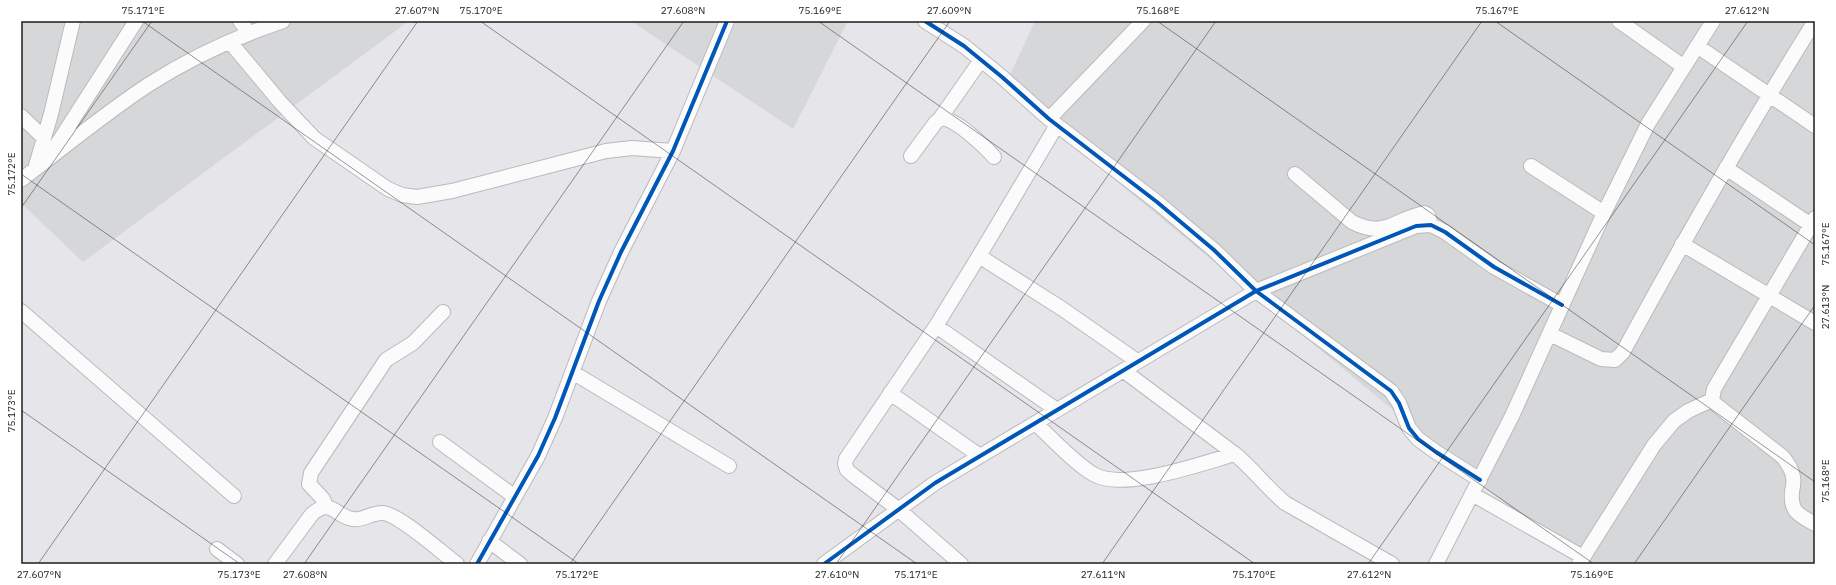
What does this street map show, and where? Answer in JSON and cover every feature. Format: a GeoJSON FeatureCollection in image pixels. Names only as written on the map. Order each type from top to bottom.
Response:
{"type":"FeatureCollection","features":[{"type":"Feature","properties":{"kind":"street"},"geometry":{"type":"LineString","coordinates":[[35,169],[73,21]]}},
{"type":"Feature","properties":{"kind":"street"},"geometry":{"type":"LineString","coordinates":[[47,160],[136,21]]}},
{"type":"Feature","properties":{"kind":"street"},"geometry":{"type":"LineString","coordinates":[[240,21],[249,33]]}},
{"type":"Feature","properties":{"kind":"street"},"geometry":{"type":"LineString","coordinates":[[21,180],[149,84],[202,54],[249,33],[283,21]]}},
{"type":"Feature","properties":{"kind":"street"},"geometry":{"type":"LineString","coordinates":[[477,564],[538,456],[599,300],[621,252],[673,151],[727,21]]}},
{"type":"Feature","properties":{"kind":"street"},"geometry":{"type":"LineString","coordinates":[[925,21],[964,46],[1053,122],[1157,202],[1214,250],[1256,291],[1391,391],[1399,403],[1409,428],[1418,439],[1480,480]]}},
{"type":"Feature","properties":{"kind":"street"},"geometry":{"type":"LineString","coordinates":[[961,564],[898,509],[847,470],[845,464],[846,459],[936,326],[979,256],[1053,122],[1143,21]]}},
{"type":"Feature","properties":{"kind":"street"},"geometry":{"type":"LineString","coordinates":[[1619,21],[1684,67]]}},
{"type":"Feature","properties":{"kind":"street"},"geometry":{"type":"LineString","coordinates":[[1436,564],[1512,416],[1604,213],[1648,124],[1713,21]]}},
{"type":"Feature","properties":{"kind":"street"},"geometry":{"type":"LineString","coordinates":[[1550,334],[1601,359],[1614,360],[1623,352],[1682,244],[1726,168],[1769,95],[1814,24]]}},
{"type":"Feature","properties":{"kind":"street"},"geometry":{"type":"LineString","coordinates":[[230,42],[280,102],[314,138],[388,189],[402,195],[417,197],[452,191],[606,150],[632,148],[673,151]]}},
{"type":"Feature","properties":{"kind":"street"},"geometry":{"type":"LineString","coordinates":[[1697,46],[1815,126]]}},
{"type":"Feature","properties":{"kind":"street"},"geometry":{"type":"LineString","coordinates":[[911,156],[939,120],[981,60]]}},
{"type":"Feature","properties":{"kind":"street"},"geometry":{"type":"LineString","coordinates":[[21,116],[44,138]]}},
{"type":"Feature","properties":{"kind":"street"},"geometry":{"type":"LineString","coordinates":[[939,120],[949,120],[975,138],[994,157]]}},
{"type":"Feature","properties":{"kind":"street"},"geometry":{"type":"LineString","coordinates":[[1531,166],[1604,213]]}},
{"type":"Feature","properties":{"kind":"street"},"geometry":{"type":"LineString","coordinates":[[1726,168],[1813,222],[1714,389],[1712,400],[1714,404],[1783,457],[1791,468],[1794,478],[1791,504],[1795,511],[1802,517],[1815,524]]}},
{"type":"Feature","properties":{"kind":"street"},"geometry":{"type":"LineString","coordinates":[[1295,174],[1352,222],[1363,228],[1374,230],[1386,228],[1424,213],[1428,216],[1431,225]]}},
{"type":"Feature","properties":{"kind":"street"},"geometry":{"type":"LineString","coordinates":[[824,564],[898,509],[980,456],[1124,371],[1136,361],[1256,291],[1416,226],[1431,225],[1444,232],[1494,267],[1562,305]]}},
{"type":"Feature","properties":{"kind":"street"},"geometry":{"type":"LineString","coordinates":[[1682,244],[1815,323]]}},
{"type":"Feature","properties":{"kind":"street"},"geometry":{"type":"LineString","coordinates":[[979,256],[1061,308],[1136,361]]}},
{"type":"Feature","properties":{"kind":"street"},"geometry":{"type":"LineString","coordinates":[[21,311],[234,496]]}},
{"type":"Feature","properties":{"kind":"street"},"geometry":{"type":"LineString","coordinates":[[443,312],[414,343],[386,360],[311,473],[309,484],[326,506],[354,520],[383,512],[396,517],[457,564]]}},
{"type":"Feature","properties":{"kind":"street"},"geometry":{"type":"LineString","coordinates":[[936,326],[1057,410]]}},
{"type":"Feature","properties":{"kind":"street"},"geometry":{"type":"LineString","coordinates":[[1124,371],[1251,467],[1272,492],[1285,503],[1392,564]]}},
{"type":"Feature","properties":{"kind":"street"},"geometry":{"type":"LineString","coordinates":[[572,372],[729,466]]}},
{"type":"Feature","properties":{"kind":"street"},"geometry":{"type":"LineString","coordinates":[[890,393],[980,456]]}},
{"type":"Feature","properties":{"kind":"street"},"geometry":{"type":"LineString","coordinates":[[1472,494],[1581,561],[1654,444],[1674,421],[1684,414],[1712,400]]}},
{"type":"Feature","properties":{"kind":"street"},"geometry":{"type":"LineString","coordinates":[[1036,423],[1084,468],[1096,476],[1108,479],[1134,479],[1160,476],[1235,454]]}},
{"type":"Feature","properties":{"kind":"street"},"geometry":{"type":"LineString","coordinates":[[440,442],[515,497]]}},
{"type":"Feature","properties":{"kind":"street"},"geometry":{"type":"LineString","coordinates":[[275,564],[312,514],[319,508],[326,506]]}},
{"type":"Feature","properties":{"kind":"street"},"geometry":{"type":"LineString","coordinates":[[489,541],[520,564]]}},
{"type":"Feature","properties":{"kind":"street"},"geometry":{"type":"LineString","coordinates":[[217,549],[237,564]]}},
{"type":"Feature","properties":{"kind":"shaded area"},"geometry":{"type":"Polygon","coordinates":[[[24,21],[409,21],[83,262],[21,203],[21,25],[24,21]]]}},
{"type":"Feature","properties":{"kind":"shaded area"},"geometry":{"type":"Polygon","coordinates":[[[631,21],[848,21],[793,129],[631,21]]]}},
{"type":"Feature","properties":{"kind":"shaded area"},"geometry":{"type":"Polygon","coordinates":[[[1035,21],[1815,21],[1815,564],[1579,564],[1004,88],[1035,21]]]}},
{"type":"Feature","properties":{"kind":"cycle path"},"geometry":{"type":"LineString","coordinates":[[477,564],[538,456],[555,418],[599,301],[621,252],[673,151],[727,21]]}},
{"type":"Feature","properties":{"kind":"cycle path"},"geometry":{"type":"LineString","coordinates":[[925,21],[964,46],[1002,77],[1049,119],[1157,202],[1214,250],[1256,291],[1391,391],[1399,403],[1409,428],[1418,439],[1480,480]]}},
{"type":"Feature","properties":{"kind":"cycle path"},"geometry":{"type":"LineString","coordinates":[[824,564],[935,483],[1256,291],[1416,226],[1431,225],[1445,232],[1494,267],[1562,305]]}}]}
